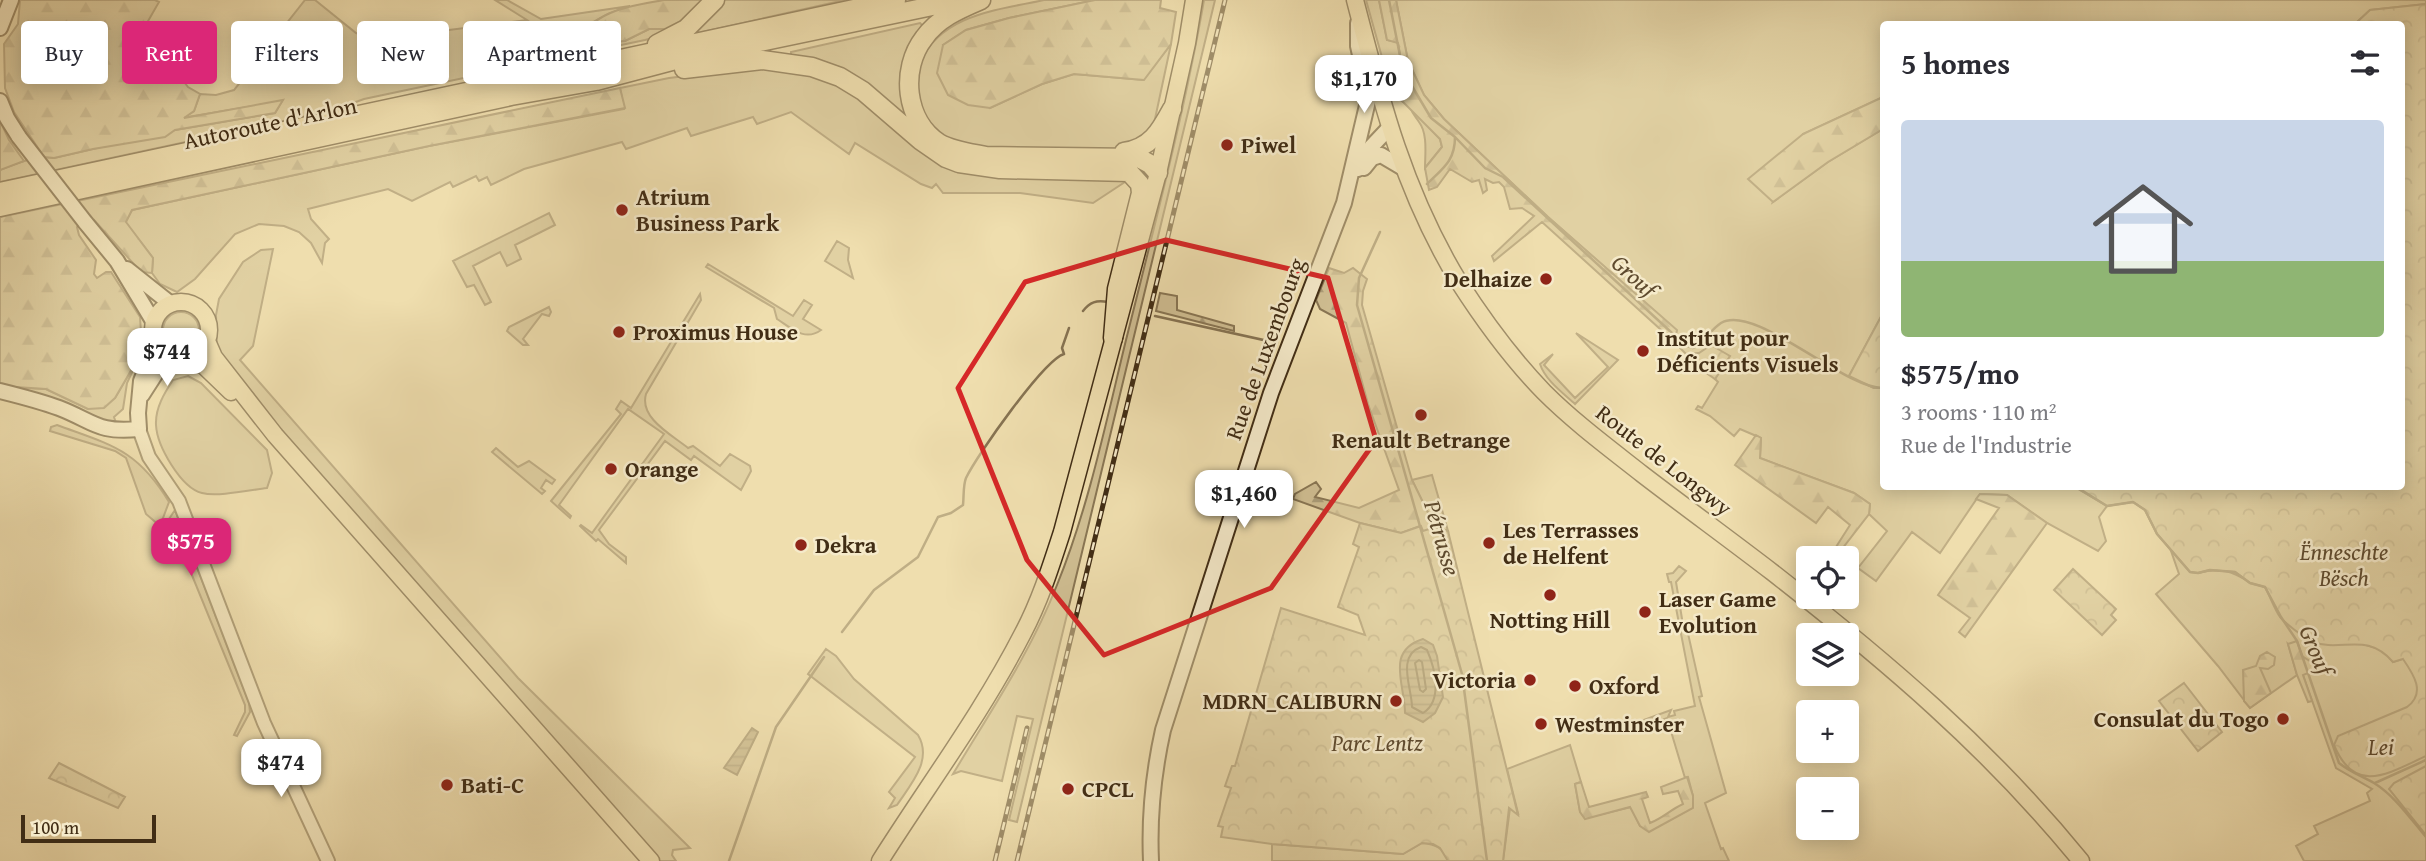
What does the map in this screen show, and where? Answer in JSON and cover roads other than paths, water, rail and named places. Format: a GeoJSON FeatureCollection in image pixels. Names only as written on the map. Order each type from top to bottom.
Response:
{"type":"FeatureCollection","features":[{"type":"Feature","properties":{"kind":"highway"},"geometry":{"type":"LineString","coordinates":[[633,57],[686,29],[715,0]]}},
{"type":"Feature","properties":{"kind":"highway","name":"Autoroute d'Arlon"},"geometry":{"type":"LineString","coordinates":[[0,192],[896,0]]}},
{"type":"Feature","properties":{"kind":"highway","name":"Autoroute d'Arlon"},"geometry":{"type":"LineString","coordinates":[[621,74],[683,58],[961,0]]}},
{"type":"Feature","properties":{"kind":"highway"},"geometry":{"type":"LineString","coordinates":[[981,0],[937,23],[923,37],[913,55],[909,96],[915,114],[928,133],[940,143],[986,156],[1139,158],[1150,164],[1157,173]]}},
{"type":"Feature","properties":{"kind":"highway"},"geometry":{"type":"LineString","coordinates":[[621,77],[743,61],[778,61],[812,67],[840,77],[863,91],[920,141],[946,158],[973,167],[1129,172],[1137,179],[1141,193],[1117,289],[1113,338]]}},
{"type":"Feature","properties":{"kind":"highway","name":"Autoroute d'Arlon"},"geometry":{"type":"LineString","coordinates":[[0,207],[575,84]]}},
{"type":"Feature","properties":{"kind":"highway"},"geometry":{"type":"LineString","coordinates":[[1033,157],[1127,152],[1145,146],[1157,137],[1172,109]]}},
{"type":"Feature","properties":{"kind":"highway"},"geometry":{"type":"LineString","coordinates":[[973,167],[1000,163],[1119,165],[1157,173]]}},
{"type":"Feature","properties":{"kind":"main road"},"geometry":{"type":"LineString","coordinates":[[0,27],[11,0]]}},
{"type":"Feature","properties":{"kind":"main road"},"geometry":{"type":"LineString","coordinates":[[880,861],[975,717],[1024,631],[1047,578],[1062,532],[1157,173],[1194,0]]}},
{"type":"Feature","properties":{"kind":"main road","name":"Route de Longwy"},"geometry":{"type":"LineString","coordinates":[[1356,7],[1389,126],[1423,216],[1459,281],[1500,340],[1546,393],[1598,440],[1863,644],[1933,704],[2008,778],[2081,861]]}},
{"type":"Feature","properties":{"kind":"main road","name":"Rue de Luxembourg"},"geometry":{"type":"LineString","coordinates":[[1152,861],[1150,811],[1163,730],[1271,393],[1344,203],[1360,141],[1368,101],[1358,46],[1356,7]]}},
{"type":"Feature","properties":{"kind":"main road"},"geometry":{"type":"LineString","coordinates":[[0,101],[19,137],[117,261],[153,321]]}},
{"type":"Feature","properties":{"kind":"main road"},"geometry":{"type":"LineString","coordinates":[[1360,141],[1373,130],[1389,126]]}},
{"type":"Feature","properties":{"kind":"main road"},"geometry":{"type":"LineString","coordinates":[[1344,203],[1360,163],[1389,126]]}},
{"type":"Feature","properties":{"kind":"main road"},"geometry":{"type":"LineString","coordinates":[[1344,203],[1372,158],[1381,155],[1403,168]]}},
{"type":"Feature","properties":{"kind":"main road"},"geometry":{"type":"LineString","coordinates":[[117,261],[171,304]]}},
{"type":"Feature","properties":{"kind":"main road"},"geometry":{"type":"LineString","coordinates":[[275,435],[204,366],[167,354],[156,343],[152,335],[153,321],[163,307],[185,302],[203,312],[209,326],[207,341],[214,357],[275,435],[651,861]]}},
{"type":"Feature","properties":{"kind":"main road"},"geometry":{"type":"LineString","coordinates":[[139,399],[160,368],[197,353],[207,341]]}},
{"type":"Feature","properties":{"kind":"main road"},"geometry":{"type":"LineString","coordinates":[[0,391],[49,404],[110,430],[139,429],[141,381],[156,343]]}},
{"type":"Feature","properties":{"kind":"street"},"geometry":{"type":"LineString","coordinates":[[139,429],[149,457],[178,501],[264,723],[328,861]]}},
{"type":"Feature","properties":{"kind":"water"},"geometry":{"type":"Polygon","coordinates":[[[1423,639],[1433,645],[1437,656],[1443,697],[1435,713],[1423,722],[1405,713],[1400,670],[1404,652],[1411,644],[1423,639]]]}},
{"type":"Feature","properties":{"kind":"water"},"geometry":{"type":"Polygon","coordinates":[[[752,728],[758,732],[737,775],[724,768],[752,728]]]}},
{"type":"Feature","properties":{"kind":"waterway","name":"Grouf"},"geometry":{"type":"LineString","coordinates":[[1389,0],[1403,71],[1431,118],[1455,137],[1485,168],[1503,177],[1685,345],[1693,348],[1721,323],[1736,320],[1777,335],[1846,375],[1866,385],[1880,387]]}},
{"type":"Feature","properties":{"kind":"waterway","name":"Pétrusse"},"geometry":{"type":"LineString","coordinates":[[1427,184],[1450,158],[1455,137]]}},
{"type":"Feature","properties":{"kind":"waterway","name":"Pétrusse"},"geometry":{"type":"LineString","coordinates":[[1380,232],[1359,278],[1357,305],[1462,674],[1487,861]]}},
{"type":"Feature","properties":{"kind":"waterway"},"geometry":{"type":"LineString","coordinates":[[1083,311],[1094,302],[1108,302]]}},
{"type":"Feature","properties":{"kind":"waterway"},"geometry":{"type":"LineString","coordinates":[[1155,316],[1277,343]]}},
{"type":"Feature","properties":{"kind":"waterway"},"geometry":{"type":"LineString","coordinates":[[842,632],[874,590],[918,557],[938,517],[963,505],[965,481],[973,466],[1027,390],[1054,360],[1064,354],[1062,348],[1069,328]]}},
{"type":"Feature","properties":{"kind":"waterway","name":"Grouf"},"geometry":{"type":"LineString","coordinates":[[2081,490],[2107,506],[2133,502],[2145,510],[2157,534],[2190,572],[2235,572],[2250,583],[2265,587],[2297,641],[2339,763],[2389,794],[2426,837]]}},
{"type":"Feature","properties":{"kind":"waterway"},"geometry":{"type":"LineString","coordinates":[[729,861],[776,727],[824,657]]}},
{"type":"Feature","properties":{"kind":"waterway"},"geometry":{"type":"LineString","coordinates":[[2375,783],[2426,760]]}},
{"type":"Feature","properties":{"kind":"railway"},"geometry":{"type":"LineString","coordinates":[[1017,861],[1225,0]]}},
{"type":"Feature","properties":{"kind":"railway"},"geometry":{"type":"LineString","coordinates":[[995,861],[1027,728]]}},
{"type":"Feature","properties":{"kind":"place","name":"Piwel"},"geometry":{"type":"Point","coordinates":[1227,145]}},
{"type":"Feature","properties":{"kind":"place","name":"Atrium Business Park"},"geometry":{"type":"Point","coordinates":[622,210]}},
{"type":"Feature","properties":{"kind":"place","name":"Delhaize"},"geometry":{"type":"Point","coordinates":[1546,279]}},
{"type":"Feature","properties":{"kind":"place","name":"Proximus House"},"geometry":{"type":"Point","coordinates":[619,332]}},
{"type":"Feature","properties":{"kind":"place","name":"Institut pour Déficients Visuels"},"geometry":{"type":"Point","coordinates":[1643,351]}},
{"type":"Feature","properties":{"kind":"place","name":"Renault Betrange"},"geometry":{"type":"Point","coordinates":[1421,415]}},
{"type":"Feature","properties":{"kind":"place","name":"Orange"},"geometry":{"type":"Point","coordinates":[611,469]}},
{"type":"Feature","properties":{"kind":"place","name":"Les Terrasses de Helfent"},"geometry":{"type":"Point","coordinates":[1489,543]}},
{"type":"Feature","properties":{"kind":"place","name":"Dekra"},"geometry":{"type":"Point","coordinates":[801,545]}},
{"type":"Feature","properties":{"kind":"place","name":"Notting Hill"},"geometry":{"type":"Point","coordinates":[1550,595]}},
{"type":"Feature","properties":{"kind":"place","name":"Laser Game Evolution"},"geometry":{"type":"Point","coordinates":[1645,612]}},
{"type":"Feature","properties":{"kind":"place","name":"Victoria"},"geometry":{"type":"Point","coordinates":[1530,680]}},
{"type":"Feature","properties":{"kind":"place","name":"Oxford"},"geometry":{"type":"Point","coordinates":[1575,686]}},
{"type":"Feature","properties":{"kind":"place","name":"MDRN_CALIBURN"},"geometry":{"type":"Point","coordinates":[1396,701]}},
{"type":"Feature","properties":{"kind":"place","name":"Consulat du Togo"},"geometry":{"type":"Point","coordinates":[2283,719]}},
{"type":"Feature","properties":{"kind":"place","name":"Westminster"},"geometry":{"type":"Point","coordinates":[1541,724]}},
{"type":"Feature","properties":{"kind":"place","name":"Bati-C"},"geometry":{"type":"Point","coordinates":[447,785]}},
{"type":"Feature","properties":{"kind":"place","name":"CPCL"},"geometry":{"type":"Point","coordinates":[1068,789]}},
{"type":"Feature","properties":{"kind":"park label","name":"Ënneschte Bësch"},"geometry":{"type":"Point","coordinates":[2344,565]}},
{"type":"Feature","properties":{"kind":"park label","name":"Parc Lentz"},"geometry":{"type":"Point","coordinates":[1377,743]}},
{"type":"Feature","properties":{"kind":"park label","name":"Lei"},"geometry":{"type":"Point","coordinates":[2381,747]}}]}
